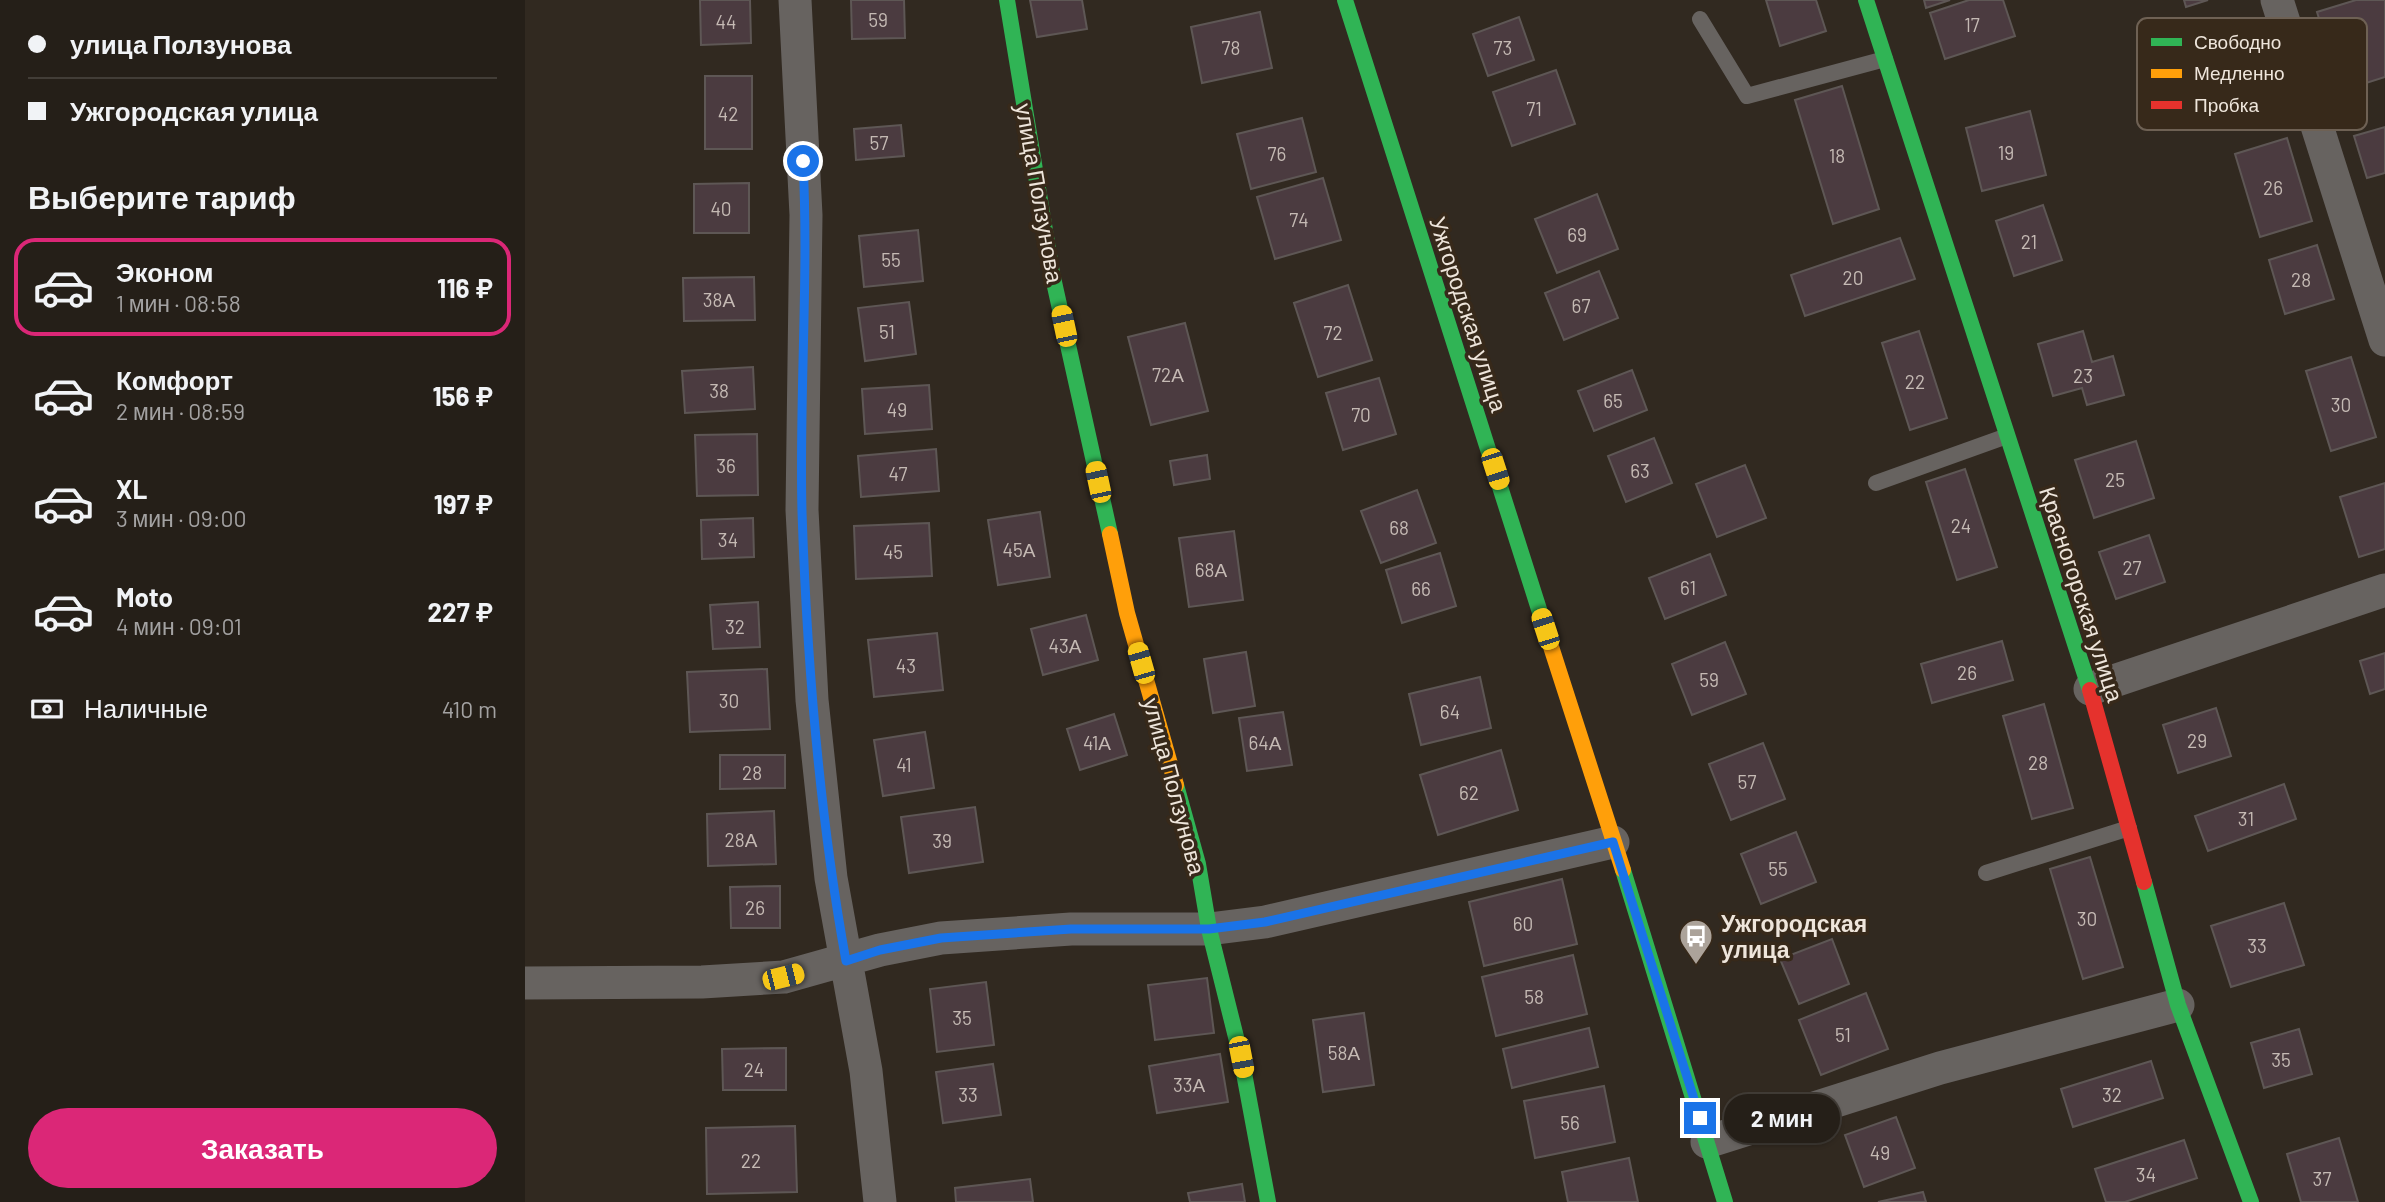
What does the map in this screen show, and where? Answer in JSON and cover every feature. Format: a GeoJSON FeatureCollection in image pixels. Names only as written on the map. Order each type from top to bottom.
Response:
{"type":"FeatureCollection","features":[{"type":"Feature","properties":{"kind":"street"},"geometry":{"type":"LineString","coordinates":[[795,0],[806,215],[802,510],[812,700],[831,878],[866,1071],[880,1202]]}},
{"type":"Feature","properties":{"kind":"street","name":"улица Ползунова"},"geometry":{"type":"LineString","coordinates":[[1007,0],[1052,273],[1127,613],[1198,864],[1209,929],[1241,1057],[1268,1202]]}},
{"type":"Feature","properties":{"kind":"street","name":"Ужгородская улица"},"geometry":{"type":"LineString","coordinates":[[1345,0],[1725,1202]]}},
{"type":"Feature","properties":{"kind":"street","name":"Красногорская улица"},"geometry":{"type":"LineString","coordinates":[[1866,0],[2090,689],[2178,1005],[2251,1202]]}},
{"type":"Feature","properties":{"kind":"street"},"geometry":{"type":"LineString","coordinates":[[2277,0],[2283,18]]}},
{"type":"Feature","properties":{"kind":"street"},"geometry":{"type":"LineString","coordinates":[[2318,130],[2385,340]]}},
{"type":"Feature","properties":{"kind":"street"},"geometry":{"type":"LineString","coordinates":[[2090,689],[2385,590]]}},
{"type":"Feature","properties":{"kind":"street"},"geometry":{"type":"LineString","coordinates":[[525,983],[702,982],[783,977],[880,950],[941,938],[1071,929],[1209,929],[1265,922],[1613,842]]}},
{"type":"Feature","properties":{"kind":"street"},"geometry":{"type":"LineString","coordinates":[[1707,1142],[1940,1068],[2178,1005]]}},
{"type":"Feature","properties":{"kind":"lane"},"geometry":{"type":"LineString","coordinates":[[1700,19],[1747,96],[1885,60]]}},
{"type":"Feature","properties":{"kind":"lane"},"geometry":{"type":"LineString","coordinates":[[1876,483],[2007,436]]}},
{"type":"Feature","properties":{"kind":"lane"},"geometry":{"type":"LineString","coordinates":[[1986,873],[2129,828]]}},
{"type":"Feature","properties":{"kind":"building"},"geometry":{"type":"Polygon","coordinates":[[[700,0],[750,0],[751,43],[701,45],[700,0]]]}},
{"type":"Feature","properties":{"kind":"building"},"geometry":{"type":"Polygon","coordinates":[[[851,0],[904,0],[905,38],[852,39],[851,0]]]}},
{"type":"Feature","properties":{"kind":"building"},"geometry":{"type":"Polygon","coordinates":[[[1030,0],[1082,0],[1087,29],[1037,37],[1030,0]]]}},
{"type":"Feature","properties":{"kind":"building"},"geometry":{"type":"Polygon","coordinates":[[[1766,0],[1816,0],[1826,31],[1780,46],[1766,0]]]}},
{"type":"Feature","properties":{"kind":"building"},"geometry":{"type":"Polygon","coordinates":[[[1924,0],[1950,0],[1926,8],[1924,0]]]}},
{"type":"Feature","properties":{"kind":"building"},"geometry":{"type":"Polygon","coordinates":[[[1969,0],[2003,0],[2015,36],[1945,59],[1930,13],[1969,0]]]}},
{"type":"Feature","properties":{"kind":"building"},"geometry":{"type":"Polygon","coordinates":[[[2184,0],[2208,0],[2186,7],[2184,0]]]}},
{"type":"Feature","properties":{"kind":"building"},"geometry":{"type":"Polygon","coordinates":[[[2356,0],[2385,0],[2385,77],[2367,83],[2367,18],[2319,18],[2317,12],[2356,0]]]}},
{"type":"Feature","properties":{"kind":"building"},"geometry":{"type":"Polygon","coordinates":[[[1260,12],[1272,68],[1202,83],[1191,27],[1260,12]]]}},
{"type":"Feature","properties":{"kind":"building"},"geometry":{"type":"Polygon","coordinates":[[[1519,17],[1534,60],[1488,76],[1473,34],[1519,17]]]}},
{"type":"Feature","properties":{"kind":"building"},"geometry":{"type":"Polygon","coordinates":[[[1556,70],[1575,124],[1512,146],[1493,92],[1556,70]]]}},
{"type":"Feature","properties":{"kind":"building"},"geometry":{"type":"Polygon","coordinates":[[[705,76],[752,76],[752,149],[705,149],[705,76]]]}},
{"type":"Feature","properties":{"kind":"building"},"geometry":{"type":"Polygon","coordinates":[[[1842,86],[1879,209],[1833,224],[1795,100],[1842,86]]]}},
{"type":"Feature","properties":{"kind":"building"},"geometry":{"type":"Polygon","coordinates":[[[2030,111],[2046,175],[1982,191],[1966,128],[2030,111]]]}},
{"type":"Feature","properties":{"kind":"building"},"geometry":{"type":"Polygon","coordinates":[[[1302,118],[1316,172],[1251,189],[1237,134],[1302,118]]]}},
{"type":"Feature","properties":{"kind":"building"},"geometry":{"type":"Polygon","coordinates":[[[901,125],[904,156],[856,160],[854,129],[901,125]]]}},
{"type":"Feature","properties":{"kind":"building"},"geometry":{"type":"Polygon","coordinates":[[[2385,127],[2385,173],[2367,178],[2354,136],[2385,127]]]}},
{"type":"Feature","properties":{"kind":"building"},"geometry":{"type":"Polygon","coordinates":[[[2287,138],[2312,221],[2260,237],[2235,154],[2287,138]]]}},
{"type":"Feature","properties":{"kind":"building"},"geometry":{"type":"Polygon","coordinates":[[[1323,178],[1341,240],[1275,259],[1257,197],[1323,178]]]}},
{"type":"Feature","properties":{"kind":"building"},"geometry":{"type":"Polygon","coordinates":[[[749,183],[749,233],[694,233],[694,184],[749,183]]]}},
{"type":"Feature","properties":{"kind":"building"},"geometry":{"type":"Polygon","coordinates":[[[1597,194],[1618,249],[1557,273],[1535,219],[1597,194]]]}},
{"type":"Feature","properties":{"kind":"building"},"geometry":{"type":"Polygon","coordinates":[[[2043,205],[2062,260],[2014,276],[1996,221],[2043,205]]]}},
{"type":"Feature","properties":{"kind":"building"},"geometry":{"type":"Polygon","coordinates":[[[918,230],[923,281],[864,287],[859,236],[918,230]]]}},
{"type":"Feature","properties":{"kind":"building"},"geometry":{"type":"Polygon","coordinates":[[[1900,238],[1915,279],[1805,316],[1791,275],[1900,238]]]}},
{"type":"Feature","properties":{"kind":"building"},"geometry":{"type":"Polygon","coordinates":[[[2317,245],[2334,299],[2285,314],[2269,260],[2317,245]]]}},
{"type":"Feature","properties":{"kind":"building"},"geometry":{"type":"Polygon","coordinates":[[[1599,271],[1618,318],[1564,340],[1545,293],[1599,271]]]}},
{"type":"Feature","properties":{"kind":"building"},"geometry":{"type":"Polygon","coordinates":[[[754,277],[755,320],[684,321],[683,278],[754,277]]]}},
{"type":"Feature","properties":{"kind":"building"},"geometry":{"type":"Polygon","coordinates":[[[1348,285],[1372,360],[1318,377],[1294,303],[1348,285]]]}},
{"type":"Feature","properties":{"kind":"building"},"geometry":{"type":"Polygon","coordinates":[[[909,302],[916,354],[865,361],[858,308],[909,302]]]}},
{"type":"Feature","properties":{"kind":"building"},"geometry":{"type":"Polygon","coordinates":[[[1185,323],[1208,411],[1151,425],[1128,337],[1185,323]]]}},
{"type":"Feature","properties":{"kind":"building"},"geometry":{"type":"Polygon","coordinates":[[[1919,331],[1947,418],[1910,430],[1882,343],[1919,331]]]}},
{"type":"Feature","properties":{"kind":"building"},"geometry":{"type":"Polygon","coordinates":[[[2083,331],[2092,362],[2113,356],[2124,395],[2087,405],[2082,388],[2053,396],[2038,344],[2083,331]]]}},
{"type":"Feature","properties":{"kind":"building"},"geometry":{"type":"Polygon","coordinates":[[[2351,357],[2376,437],[2331,451],[2306,371],[2351,357]]]}},
{"type":"Feature","properties":{"kind":"building"},"geometry":{"type":"Polygon","coordinates":[[[753,367],[755,409],[685,413],[682,371],[753,367]]]}},
{"type":"Feature","properties":{"kind":"building"},"geometry":{"type":"Polygon","coordinates":[[[1632,370],[1647,410],[1594,431],[1578,391],[1632,370]]]}},
{"type":"Feature","properties":{"kind":"building"},"geometry":{"type":"Polygon","coordinates":[[[1379,378],[1396,434],[1343,450],[1326,393],[1379,378]]]}},
{"type":"Feature","properties":{"kind":"building"},"geometry":{"type":"Polygon","coordinates":[[[929,385],[932,429],[865,434],[862,389],[929,385]]]}},
{"type":"Feature","properties":{"kind":"building"},"geometry":{"type":"Polygon","coordinates":[[[757,434],[758,495],[697,496],[695,435],[757,434]]]}},
{"type":"Feature","properties":{"kind":"building"},"geometry":{"type":"Polygon","coordinates":[[[1654,438],[1672,483],[1626,502],[1608,456],[1654,438]]]}},
{"type":"Feature","properties":{"kind":"building"},"geometry":{"type":"Polygon","coordinates":[[[2136,441],[2154,498],[2094,518],[2075,460],[2136,441]]]}},
{"type":"Feature","properties":{"kind":"building"},"geometry":{"type":"Polygon","coordinates":[[[936,449],[939,491],[861,497],[858,456],[936,449]]]}},
{"type":"Feature","properties":{"kind":"building"},"geometry":{"type":"Polygon","coordinates":[[[1207,455],[1210,479],[1174,485],[1170,461],[1207,455]]]}},
{"type":"Feature","properties":{"kind":"building"},"geometry":{"type":"Polygon","coordinates":[[[1745,465],[1766,518],[1717,537],[1696,484],[1745,465]]]}},
{"type":"Feature","properties":{"kind":"building"},"geometry":{"type":"Polygon","coordinates":[[[1965,469],[1997,567],[1957,580],[1926,482],[1965,469]]]}},
{"type":"Feature","properties":{"kind":"building"},"geometry":{"type":"Polygon","coordinates":[[[2385,483],[2385,549],[2359,557],[2340,497],[2385,483]]]}},
{"type":"Feature","properties":{"kind":"building"},"geometry":{"type":"Polygon","coordinates":[[[1417,490],[1436,543],[1381,563],[1361,511],[1417,490]]]}},
{"type":"Feature","properties":{"kind":"building"},"geometry":{"type":"Polygon","coordinates":[[[1040,512],[1050,577],[998,585],[988,520],[1040,512]]]}},
{"type":"Feature","properties":{"kind":"building"},"geometry":{"type":"Polygon","coordinates":[[[753,518],[754,557],[702,559],[701,520],[753,518]]]}},
{"type":"Feature","properties":{"kind":"building"},"geometry":{"type":"Polygon","coordinates":[[[929,523],[932,576],[856,579],[854,526],[929,523]]]}},
{"type":"Feature","properties":{"kind":"building"},"geometry":{"type":"Polygon","coordinates":[[[1234,531],[1243,600],[1189,607],[1179,538],[1234,531]]]}},
{"type":"Feature","properties":{"kind":"building"},"geometry":{"type":"Polygon","coordinates":[[[2149,535],[2165,582],[2116,599],[2099,552],[2149,535]]]}},
{"type":"Feature","properties":{"kind":"building"},"geometry":{"type":"Polygon","coordinates":[[[1440,553],[1456,606],[1402,623],[1386,570],[1440,553]]]}},
{"type":"Feature","properties":{"kind":"building"},"geometry":{"type":"Polygon","coordinates":[[[1710,554],[1726,595],[1665,619],[1649,578],[1710,554]]]}},
{"type":"Feature","properties":{"kind":"building"},"geometry":{"type":"Polygon","coordinates":[[[758,602],[760,647],[713,649],[710,605],[758,602]]]}},
{"type":"Feature","properties":{"kind":"building"},"geometry":{"type":"Polygon","coordinates":[[[1086,615],[1098,660],[1043,675],[1031,629],[1086,615]]]}},
{"type":"Feature","properties":{"kind":"building"},"geometry":{"type":"Polygon","coordinates":[[[937,633],[943,690],[874,697],[868,640],[937,633]]]}},
{"type":"Feature","properties":{"kind":"building"},"geometry":{"type":"Polygon","coordinates":[[[2002,641],[2013,680],[1932,703],[1921,664],[2002,641]]]}},
{"type":"Feature","properties":{"kind":"building"},"geometry":{"type":"Polygon","coordinates":[[[1725,642],[1746,694],[1692,715],[1672,664],[1725,642]]]}},
{"type":"Feature","properties":{"kind":"building"},"geometry":{"type":"Polygon","coordinates":[[[1246,652],[1255,706],[1213,713],[1204,659],[1246,652]]]}},
{"type":"Feature","properties":{"kind":"building"},"geometry":{"type":"Polygon","coordinates":[[[2385,653],[2385,689],[2370,694],[2360,661],[2385,653]]]}},
{"type":"Feature","properties":{"kind":"building"},"geometry":{"type":"Polygon","coordinates":[[[767,669],[770,729],[690,732],[687,672],[767,669]]]}},
{"type":"Feature","properties":{"kind":"building"},"geometry":{"type":"Polygon","coordinates":[[[1480,677],[1491,728],[1421,745],[1409,694],[1480,677]]]}},
{"type":"Feature","properties":{"kind":"building"},"geometry":{"type":"Polygon","coordinates":[[[2044,704],[2073,808],[2032,819],[2003,716],[2044,704]]]}},
{"type":"Feature","properties":{"kind":"building"},"geometry":{"type":"Polygon","coordinates":[[[2216,708],[2231,756],[2178,773],[2163,725],[2216,708]]]}},
{"type":"Feature","properties":{"kind":"building"},"geometry":{"type":"Polygon","coordinates":[[[1283,712],[1292,765],[1247,771],[1239,718],[1283,712]]]}},
{"type":"Feature","properties":{"kind":"building"},"geometry":{"type":"Polygon","coordinates":[[[1114,714],[1127,755],[1080,770],[1067,729],[1114,714]]]}},
{"type":"Feature","properties":{"kind":"building"},"geometry":{"type":"Polygon","coordinates":[[[925,732],[934,788],[883,796],[874,740],[925,732]]]}},
{"type":"Feature","properties":{"kind":"building"},"geometry":{"type":"Polygon","coordinates":[[[1763,743],[1785,799],[1731,820],[1709,764],[1763,743]]]}},
{"type":"Feature","properties":{"kind":"building"},"geometry":{"type":"Polygon","coordinates":[[[1501,750],[1518,810],[1438,835],[1420,775],[1501,750]]]}},
{"type":"Feature","properties":{"kind":"building"},"geometry":{"type":"Polygon","coordinates":[[[720,755],[785,755],[785,788],[720,789],[720,755]]]}},
{"type":"Feature","properties":{"kind":"building"},"geometry":{"type":"Polygon","coordinates":[[[2284,784],[2296,819],[2208,851],[2195,816],[2284,784]]]}},
{"type":"Feature","properties":{"kind":"building"},"geometry":{"type":"Polygon","coordinates":[[[975,807],[983,862],[909,873],[901,817],[975,807]]]}},
{"type":"Feature","properties":{"kind":"building"},"geometry":{"type":"Polygon","coordinates":[[[774,811],[776,864],[708,866],[707,814],[774,811]]]}},
{"type":"Feature","properties":{"kind":"building"},"geometry":{"type":"Polygon","coordinates":[[[1796,832],[1816,882],[1761,904],[1741,854],[1796,832]]]}},
{"type":"Feature","properties":{"kind":"building"},"geometry":{"type":"Polygon","coordinates":[[[2090,857],[2123,967],[2083,979],[2050,869],[2090,857]]]}},
{"type":"Feature","properties":{"kind":"building"},"geometry":{"type":"Polygon","coordinates":[[[1562,879],[1577,944],[1484,966],[1469,902],[1562,879]]]}},
{"type":"Feature","properties":{"kind":"building"},"geometry":{"type":"Polygon","coordinates":[[[780,886],[780,928],[731,928],[730,887],[780,886]]]}},
{"type":"Feature","properties":{"kind":"building"},"geometry":{"type":"Polygon","coordinates":[[[2284,903],[2304,965],[2231,987],[2211,926],[2284,903]]]}},
{"type":"Feature","properties":{"kind":"building"},"geometry":{"type":"Polygon","coordinates":[[[1832,939],[1849,984],[1799,1004],[1780,959],[1832,939]]]}},
{"type":"Feature","properties":{"kind":"building"},"geometry":{"type":"Polygon","coordinates":[[[1573,955],[1587,1014],[1496,1036],[1482,977],[1573,955]]]}},
{"type":"Feature","properties":{"kind":"building"},"geometry":{"type":"Polygon","coordinates":[[[1207,978],[1214,1033],[1155,1040],[1148,985],[1207,978]]]}},
{"type":"Feature","properties":{"kind":"building"},"geometry":{"type":"Polygon","coordinates":[[[986,982],[994,1045],[937,1052],[930,989],[986,982]]]}},
{"type":"Feature","properties":{"kind":"building"},"geometry":{"type":"Polygon","coordinates":[[[1866,993],[1888,1049],[1821,1075],[1799,1020],[1866,993]]]}},
{"type":"Feature","properties":{"kind":"building"},"geometry":{"type":"Polygon","coordinates":[[[1364,1013],[1374,1085],[1323,1092],[1313,1020],[1364,1013]]]}},
{"type":"Feature","properties":{"kind":"building"},"geometry":{"type":"Polygon","coordinates":[[[1589,1028],[1598,1067],[1512,1088],[1503,1049],[1589,1028]]]}},
{"type":"Feature","properties":{"kind":"building"},"geometry":{"type":"Polygon","coordinates":[[[2299,1029],[2312,1074],[2264,1088],[2251,1043],[2299,1029]]]}},
{"type":"Feature","properties":{"kind":"building"},"geometry":{"type":"Polygon","coordinates":[[[786,1048],[786,1090],[723,1090],[722,1049],[786,1048]]]}},
{"type":"Feature","properties":{"kind":"building"},"geometry":{"type":"Polygon","coordinates":[[[1220,1054],[1228,1102],[1157,1113],[1149,1066],[1220,1054]]]}},
{"type":"Feature","properties":{"kind":"building"},"geometry":{"type":"Polygon","coordinates":[[[2151,1061],[2163,1098],[2073,1127],[2061,1089],[2151,1061]]]}},
{"type":"Feature","properties":{"kind":"building"},"geometry":{"type":"Polygon","coordinates":[[[993,1064],[1001,1115],[943,1123],[936,1072],[993,1064]]]}},
{"type":"Feature","properties":{"kind":"building"},"geometry":{"type":"Polygon","coordinates":[[[1604,1086],[1615,1142],[1535,1158],[1524,1101],[1604,1086]]]}},
{"type":"Feature","properties":{"kind":"building"},"geometry":{"type":"Polygon","coordinates":[[[1896,1117],[1915,1168],[1864,1187],[1845,1135],[1896,1117]]]}},
{"type":"Feature","properties":{"kind":"building"},"geometry":{"type":"Polygon","coordinates":[[[795,1126],[797,1192],[707,1194],[706,1128],[795,1126]]]}},
{"type":"Feature","properties":{"kind":"building"},"geometry":{"type":"Polygon","coordinates":[[[2339,1138],[2358,1202],[2301,1202],[2287,1154],[2339,1138]]]}},
{"type":"Feature","properties":{"kind":"building"},"geometry":{"type":"Polygon","coordinates":[[[2184,1140],[2197,1178],[2125,1202],[2106,1202],[2095,1169],[2184,1140]]]}},
{"type":"Feature","properties":{"kind":"building"},"geometry":{"type":"Polygon","coordinates":[[[1629,1158],[1638,1202],[1568,1202],[1562,1172],[1629,1158]]]}},
{"type":"Feature","properties":{"kind":"building"},"geometry":{"type":"Polygon","coordinates":[[[1030,1179],[1033,1202],[956,1202],[955,1188],[1030,1179]]]}},
{"type":"Feature","properties":{"kind":"building"},"geometry":{"type":"Polygon","coordinates":[[[1242,1184],[1245,1202],[1190,1202],[1188,1193],[1242,1184]]]}},
{"type":"Feature","properties":{"kind":"building"},"geometry":{"type":"Polygon","coordinates":[[[1923,1192],[1926,1202],[1878,1202],[1923,1192]]]}},
{"type":"Feature","properties":{"kind":"traffic: fast"},"geometry":{"type":"LineString","coordinates":[[1007,0],[1052,273],[1110,534]]}},
{"type":"Feature","properties":{"kind":"traffic: fast"},"geometry":{"type":"LineString","coordinates":[[1345,0],[1544,625]]}},
{"type":"Feature","properties":{"kind":"traffic: fast"},"geometry":{"type":"LineString","coordinates":[[1866,0],[2090,690]]}},
{"type":"Feature","properties":{"kind":"traffic: fast"},"geometry":{"type":"LineString","coordinates":[[1176,785],[1198,864],[1209,929],[1241,1057],[1268,1202]]}},
{"type":"Feature","properties":{"kind":"traffic: fast"},"geometry":{"type":"LineString","coordinates":[[1623,870],[1725,1202]]}},
{"type":"Feature","properties":{"kind":"traffic: fast"},"geometry":{"type":"LineString","coordinates":[[2144,882],[2178,1005],[2251,1202]]}},
{"type":"Feature","properties":{"kind":"traffic: slow"},"geometry":{"type":"LineString","coordinates":[[1110,534],[1127,613],[1176,785]]}},
{"type":"Feature","properties":{"kind":"traffic: slow"},"geometry":{"type":"LineString","coordinates":[[1544,625],[1623,870]]}},
{"type":"Feature","properties":{"kind":"traffic: jam"},"geometry":{"type":"LineString","coordinates":[[2090,690],[2144,882]]}},
{"type":"Feature","properties":{"kind":"place","name":"Ужгородская улица"},"geometry":{"type":"Point","coordinates":[1696,966]}},
{"type":"Feature","properties":{"kind":"route"},"geometry":{"type":"LineString","coordinates":[[803,161],[806,215],[802,510],[812,700],[831,878],[846,961],[880,950],[941,938],[1071,929],[1209,929],[1265,922],[1613,842],[1700,1118]]}}]}
